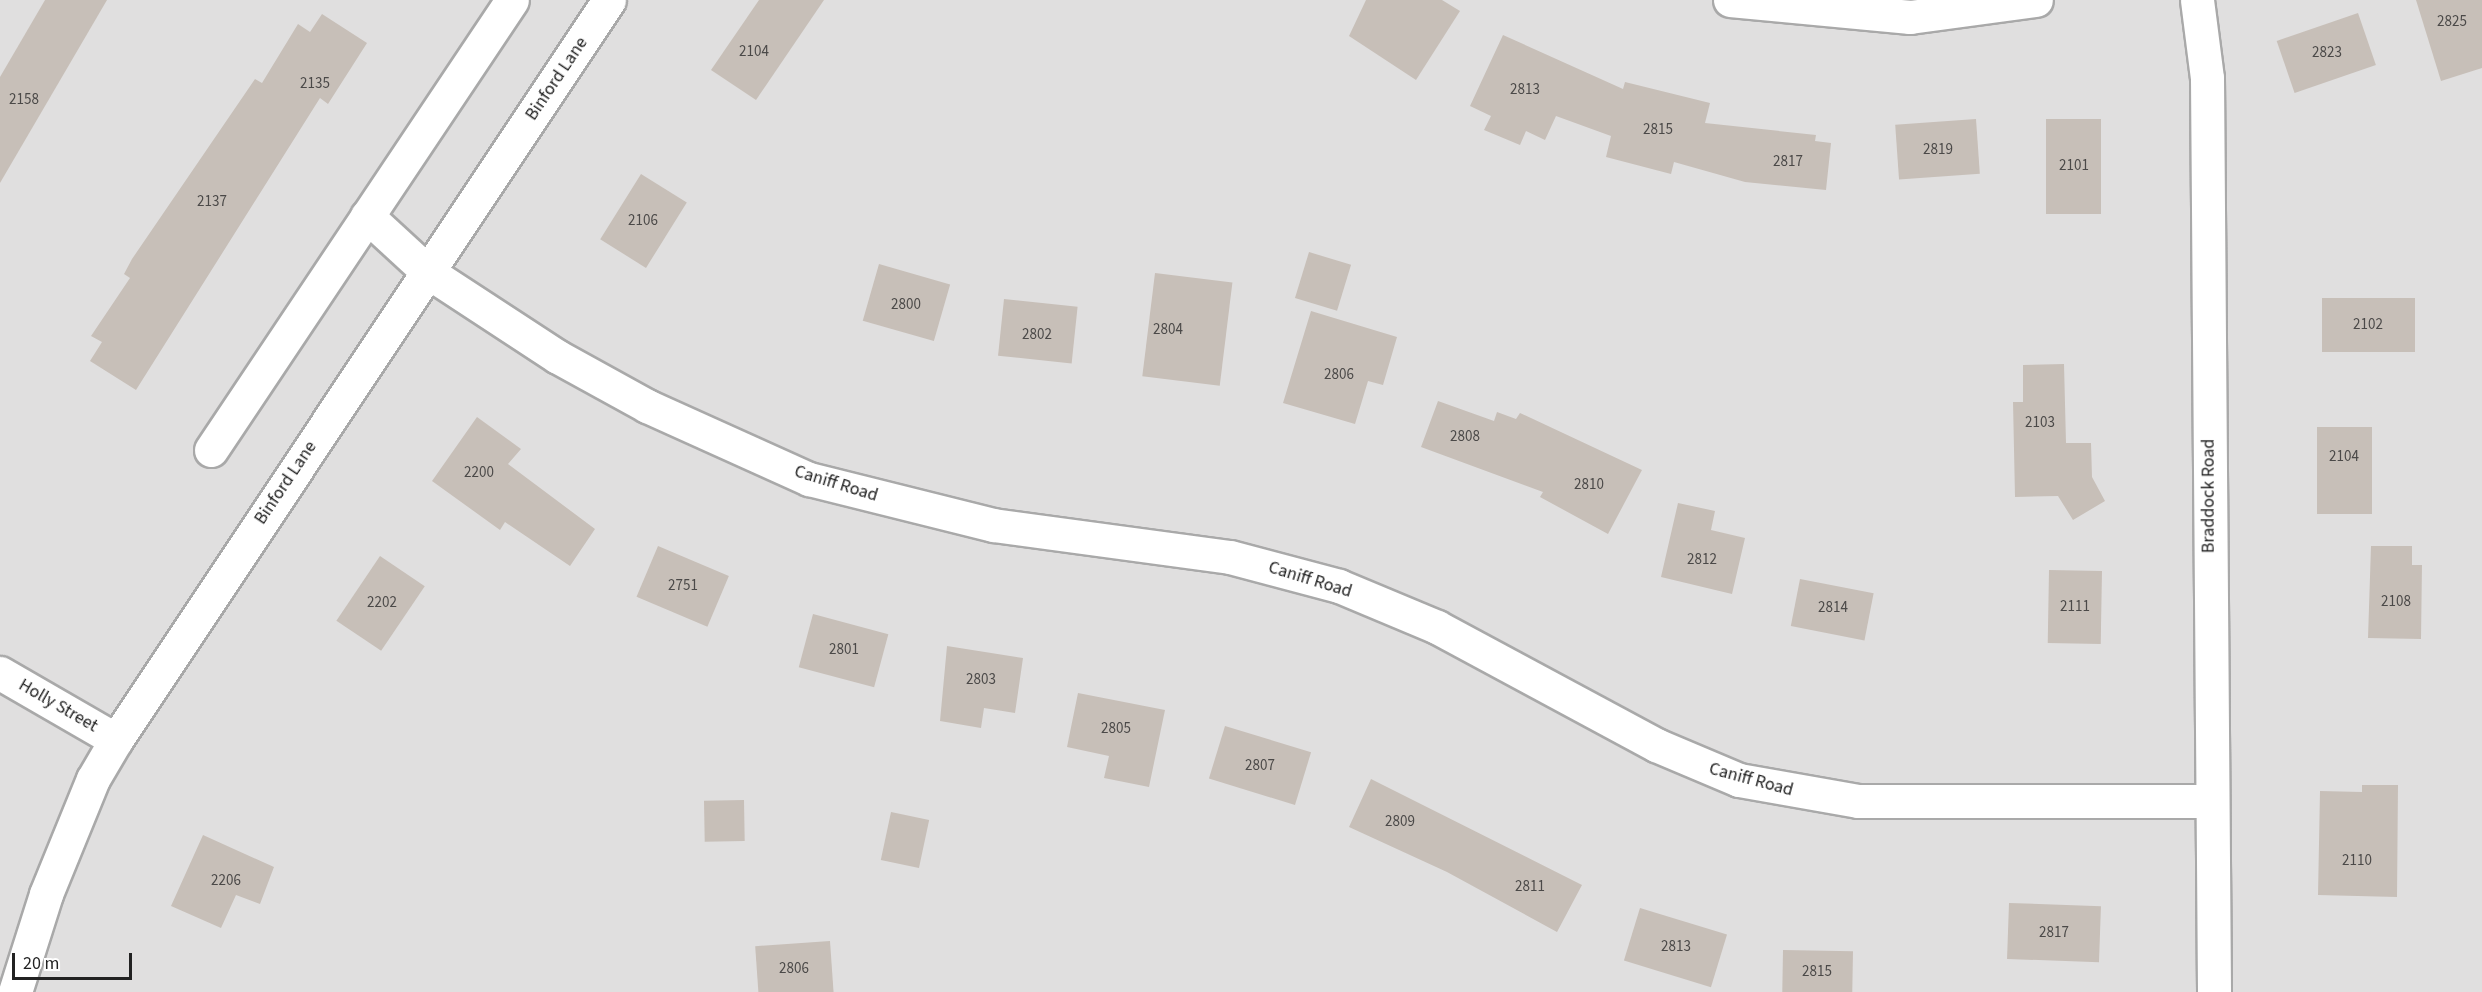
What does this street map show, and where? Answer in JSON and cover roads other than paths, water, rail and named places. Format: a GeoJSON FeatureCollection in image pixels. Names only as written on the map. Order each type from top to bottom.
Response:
{"type":"FeatureCollection","features":[{"type":"Feature","properties":{"kind":"street"},"geometry":{"type":"LineString","coordinates":[[211,450],[512,0]]}},
{"type":"Feature","properties":{"kind":"street","name":"Binford Lane"},"geometry":{"type":"LineString","coordinates":[[15,992],[46,894],[93,779],[116,740],[609,0]]}},
{"type":"Feature","properties":{"kind":"street"},"geometry":{"type":"LineString","coordinates":[[1730,0],[1910,17],[2036,0]]}},
{"type":"Feature","properties":{"kind":"street","name":"Braddock Road"},"geometry":{"type":"LineString","coordinates":[[2197,0],[2207,78],[2210,801],[2214,992]]}},
{"type":"Feature","properties":{"kind":"street","name":"Caniff Road"},"geometry":{"type":"LineString","coordinates":[[367,216],[428,272],[558,357],[647,406],[808,478],[993,525],[1230,557],[1340,586],[1437,627],[1656,746],[1739,780],[1858,801],[2210,801]]}},
{"type":"Feature","properties":{"kind":"street","name":"Holly Street"},"geometry":{"type":"LineString","coordinates":[[0,673],[116,740]]}}]}
